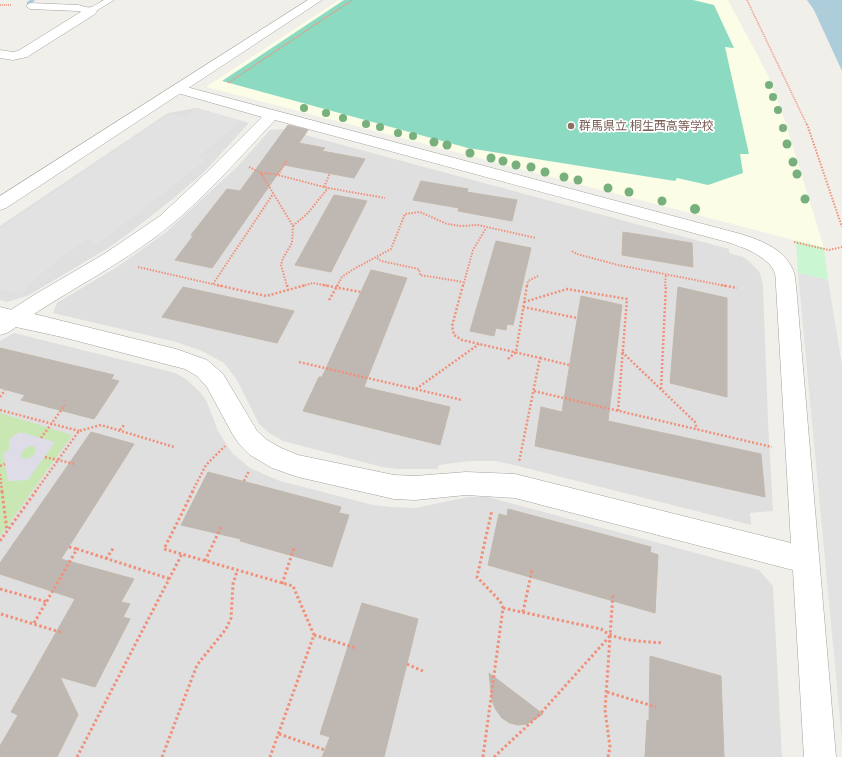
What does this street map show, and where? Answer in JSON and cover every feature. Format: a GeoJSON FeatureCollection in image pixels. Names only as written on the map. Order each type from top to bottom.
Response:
{"type":"FeatureCollection","features":[{"type":"Feature","properties":{"kind":"street"},"geometry":{"type":"LineString","coordinates":[[0,204],[316,0]]}},
{"type":"Feature","properties":{"kind":"street"},"geometry":{"type":"LineString","coordinates":[[0,54],[13,56],[22,54],[91,11]]}},
{"type":"Feature","properties":{"kind":"street"},"geometry":{"type":"LineString","coordinates":[[179,88],[272,116],[731,237],[753,244],[767,253],[783,270],[786,285],[820,757]]}},
{"type":"Feature","properties":{"kind":"street"},"geometry":{"type":"LineString","coordinates":[[4,320],[112,259],[166,220],[213,176],[272,116]]}},
{"type":"Feature","properties":{"kind":"street"},"geometry":{"type":"LineString","coordinates":[[4,320],[38,323],[168,356],[193,363],[203,368],[220,386],[234,415],[250,442],[261,450],[286,462],[323,472],[398,487],[412,488],[483,482],[516,486],[806,560]]}},
{"type":"Feature","properties":{"kind":"lane"},"geometry":{"type":"LineString","coordinates":[[30,6],[78,8],[91,11],[110,0]]}},
{"type":"Feature","properties":{"kind":"path"},"geometry":{"type":"LineString","coordinates":[[228,83],[352,0]]}},
{"type":"Feature","properties":{"kind":"path"},"geometry":{"type":"LineString","coordinates":[[747,0],[811,134],[842,228]]}},
{"type":"Feature","properties":{"kind":"path"},"geometry":{"type":"LineString","coordinates":[[278,175],[287,160]]}},
{"type":"Feature","properties":{"kind":"path"},"geometry":{"type":"LineString","coordinates":[[248,167],[261,173],[278,175],[328,188],[385,198]]}},
{"type":"Feature","properties":{"kind":"path"},"geometry":{"type":"LineString","coordinates":[[261,173],[293,226],[292,243],[283,258],[281,265],[288,290]]}},
{"type":"Feature","properties":{"kind":"path"},"geometry":{"type":"LineString","coordinates":[[324,187],[330,173]]}},
{"type":"Feature","properties":{"kind":"path"},"geometry":{"type":"LineString","coordinates":[[293,226],[301,222],[328,188]]}},
{"type":"Feature","properties":{"kind":"path"},"geometry":{"type":"LineString","coordinates":[[213,284],[273,194]]}},
{"type":"Feature","properties":{"kind":"path"},"geometry":{"type":"LineString","coordinates":[[329,300],[342,277],[391,249],[405,214],[420,212],[447,224],[461,226],[478,225],[536,238]]}},
{"type":"Feature","properties":{"kind":"path"},"geometry":{"type":"LineString","coordinates":[[486,228],[473,250],[463,282],[452,326],[454,335],[462,340],[569,365]]}},
{"type":"Feature","properties":{"kind":"path"},"geometry":{"type":"LineString","coordinates":[[794,242],[829,250],[842,248]]}},
{"type":"Feature","properties":{"kind":"path"},"geometry":{"type":"LineString","coordinates":[[572,251],[577,254],[618,265],[737,288]]}},
{"type":"Feature","properties":{"kind":"path"},"geometry":{"type":"LineString","coordinates":[[377,258],[381,261],[419,269],[420,275],[463,282]]}},
{"type":"Feature","properties":{"kind":"path"},"geometry":{"type":"LineString","coordinates":[[131,265],[266,296],[313,283],[361,292]]}},
{"type":"Feature","properties":{"kind":"path"},"geometry":{"type":"LineString","coordinates":[[661,389],[666,274]]}},
{"type":"Feature","properties":{"kind":"path"},"geometry":{"type":"LineString","coordinates":[[508,359],[516,352],[528,281],[538,276]]}},
{"type":"Feature","properties":{"kind":"path"},"geometry":{"type":"LineString","coordinates":[[524,302],[567,289],[626,299],[618,411]]}},
{"type":"Feature","properties":{"kind":"path"},"geometry":{"type":"LineString","coordinates":[[523,307],[577,318]]}},
{"type":"Feature","properties":{"kind":"path"},"geometry":{"type":"LineString","coordinates":[[416,389],[480,343]]}},
{"type":"Feature","properties":{"kind":"path"},"geometry":{"type":"LineString","coordinates":[[622,352],[695,422],[697,430]]}},
{"type":"Feature","properties":{"kind":"path"},"geometry":{"type":"LineString","coordinates":[[518,466],[540,358]]}},
{"type":"Feature","properties":{"kind":"path"},"geometry":{"type":"LineString","coordinates":[[299,362],[462,400]]}},
{"type":"Feature","properties":{"kind":"path"},"geometry":{"type":"LineString","coordinates":[[0,397],[5,390]]}},
{"type":"Feature","properties":{"kind":"path"},"geometry":{"type":"LineString","coordinates":[[534,391],[772,447],[776,450]]}},
{"type":"Feature","properties":{"kind":"path"},"geometry":{"type":"LineString","coordinates":[[42,438],[65,405]]}},
{"type":"Feature","properties":{"kind":"path"},"geometry":{"type":"LineString","coordinates":[[0,410],[79,431],[101,425],[174,447]]}},
{"type":"Feature","properties":{"kind":"path"},"geometry":{"type":"LineString","coordinates":[[120,430],[124,425]]}},
{"type":"Feature","properties":{"kind":"path"},"geometry":{"type":"LineString","coordinates":[[0,541],[79,431]]}},
{"type":"Feature","properties":{"kind":"path"},"geometry":{"type":"LineString","coordinates":[[226,445],[206,465],[164,549],[293,586],[314,635],[270,757]]}},
{"type":"Feature","properties":{"kind":"path"},"geometry":{"type":"LineString","coordinates":[[45,457],[75,464]]}},
{"type":"Feature","properties":{"kind":"path"},"geometry":{"type":"LineString","coordinates":[[0,466],[5,464]]}},
{"type":"Feature","properties":{"kind":"path"},"geometry":{"type":"LineString","coordinates":[[244,481],[250,468]]}},
{"type":"Feature","properties":{"kind":"path"},"geometry":{"type":"LineString","coordinates":[[0,474],[7,531]]}},
{"type":"Feature","properties":{"kind":"path"},"geometry":{"type":"LineString","coordinates":[[484,757],[503,608],[500,601],[477,577],[494,504]]}},
{"type":"Feature","properties":{"kind":"path"},"geometry":{"type":"LineString","coordinates":[[205,561],[221,528]]}},
{"type":"Feature","properties":{"kind":"path"},"geometry":{"type":"LineString","coordinates":[[69,547],[170,579]]}},
{"type":"Feature","properties":{"kind":"path"},"geometry":{"type":"LineString","coordinates":[[106,559],[114,547]]}},
{"type":"Feature","properties":{"kind":"path"},"geometry":{"type":"LineString","coordinates":[[282,584],[294,548]]}},
{"type":"Feature","properties":{"kind":"path"},"geometry":{"type":"LineString","coordinates":[[34,623],[77,549]]}},
{"type":"Feature","properties":{"kind":"path"},"geometry":{"type":"LineString","coordinates":[[77,757],[182,554]]}},
{"type":"Feature","properties":{"kind":"path"},"geometry":{"type":"LineString","coordinates":[[523,612],[532,570]]}},
{"type":"Feature","properties":{"kind":"path"},"geometry":{"type":"LineString","coordinates":[[162,757],[198,665],[226,629],[231,618],[233,584],[237,571]]}},
{"type":"Feature","properties":{"kind":"path"},"geometry":{"type":"LineString","coordinates":[[0,589],[47,602]]}},
{"type":"Feature","properties":{"kind":"path"},"geometry":{"type":"LineString","coordinates":[[608,757],[610,747],[605,710],[613,593]]}},
{"type":"Feature","properties":{"kind":"path"},"geometry":{"type":"LineString","coordinates":[[503,608],[601,629],[610,636],[618,638],[663,643]]}},
{"type":"Feature","properties":{"kind":"path"},"geometry":{"type":"LineString","coordinates":[[1,614],[63,633]]}},
{"type":"Feature","properties":{"kind":"path"},"geometry":{"type":"LineString","coordinates":[[314,635],[356,648]]}},
{"type":"Feature","properties":{"kind":"path"},"geometry":{"type":"LineString","coordinates":[[494,757],[524,731],[568,685],[610,636]]}},
{"type":"Feature","properties":{"kind":"path"},"geometry":{"type":"LineString","coordinates":[[407,664],[423,671]]}},
{"type":"Feature","properties":{"kind":"path"},"geometry":{"type":"LineString","coordinates":[[607,692],[656,707]]}},
{"type":"Feature","properties":{"kind":"path"},"geometry":{"type":"LineString","coordinates":[[279,734],[325,750]]}},
{"type":"Feature","properties":{"kind":"shaded area","name":"群馬県立 桐生西高等学校"},"geometry":{"type":"Polygon","coordinates":[[[339,0],[728,0],[768,75],[784,118],[824,248],[206,87],[339,0]]]}},
{"type":"Feature","properties":{"kind":"shaded area"},"geometry":{"type":"Polygon","coordinates":[[[197,108],[248,124],[204,172],[128,234],[105,250],[27,296],[7,302],[0,300],[0,226],[168,113],[197,108]]]}},
{"type":"Feature","properties":{"kind":"shaded area"},"geometry":{"type":"Polygon","coordinates":[[[197,108],[242,121],[198,157],[205,161],[98,244],[87,239],[54,263],[20,294],[0,289],[0,228],[161,119],[171,113],[180,116],[187,115],[197,108]]]}},
{"type":"Feature","properties":{"kind":"shaded area"},"geometry":{"type":"Polygon","coordinates":[[[283,129],[729,249],[729,253],[743,257],[750,262],[760,273],[763,286],[773,511],[750,513],[751,525],[495,461],[469,461],[439,465],[438,469],[398,469],[382,467],[283,441],[269,433],[259,424],[237,380],[224,363],[202,351],[176,342],[53,313],[57,303],[117,267],[165,233],[236,168],[270,130],[283,129]]]}},
{"type":"Feature","properties":{"kind":"shaded area"},"geometry":{"type":"Polygon","coordinates":[[[798,273],[828,280],[842,365],[842,740],[798,273]]]}},
{"type":"Feature","properties":{"kind":"shaded area"},"geometry":{"type":"Polygon","coordinates":[[[14,333],[175,373],[186,379],[206,400],[218,431],[232,453],[250,468],[280,481],[373,505],[391,507],[415,508],[468,497],[488,497],[759,570],[773,586],[782,757],[0,757],[0,341],[14,333]]]}},
{"type":"Feature","properties":{"kind":"shaded area"},"geometry":{"type":"Polygon","coordinates":[[[20,432],[55,442],[28,480],[8,481],[3,453],[9,450],[9,439],[20,432]],[[29,446],[21,453],[21,457],[24,459],[32,457],[36,452],[35,447],[29,446]]]}},
{"type":"Feature","properties":{"kind":"green space","name":"群馬県立 桐生西高等学校"},"geometry":{"type":"Polygon","coordinates":[[[344,0],[693,0],[714,5],[734,48],[725,47],[749,154],[740,154],[743,173],[708,185],[677,178],[675,181],[468,148],[222,81],[344,0]]]}},
{"type":"Feature","properties":{"kind":"green space"},"geometry":{"type":"Polygon","coordinates":[[[796,241],[824,248],[828,280],[798,273],[796,241]]]}},
{"type":"Feature","properties":{"kind":"green space"},"geometry":{"type":"Polygon","coordinates":[[[0,413],[72,435],[0,536],[0,413]]]}},
{"type":"Feature","properties":{"kind":"water"},"geometry":{"type":"Polygon","coordinates":[[[807,0],[842,0],[842,71],[814,10],[807,0]]]}},
{"type":"Feature","properties":{"kind":"building"},"geometry":{"type":"Polygon","coordinates":[[[288,125],[308,130],[299,143],[325,148],[322,151],[365,159],[354,178],[284,165],[212,268],[175,260],[193,236],[191,235],[227,189],[240,191],[288,125]]]}},
{"type":"Feature","properties":{"kind":"building"},"geometry":{"type":"Polygon","coordinates":[[[421,181],[468,189],[467,192],[517,200],[512,221],[458,211],[459,208],[413,200],[421,181]]]}},
{"type":"Feature","properties":{"kind":"building"},"geometry":{"type":"Polygon","coordinates":[[[334,195],[367,201],[331,272],[295,265],[334,195]]]}},
{"type":"Feature","properties":{"kind":"building"},"geometry":{"type":"Polygon","coordinates":[[[623,232],[692,243],[693,267],[622,255],[623,232]]]}},
{"type":"Feature","properties":{"kind":"building"},"geometry":{"type":"Polygon","coordinates":[[[496,241],[531,248],[513,325],[507,324],[506,330],[496,328],[494,336],[470,331],[496,241]]]}},
{"type":"Feature","properties":{"kind":"building"},"geometry":{"type":"Polygon","coordinates":[[[371,270],[407,278],[364,387],[450,407],[440,445],[303,411],[319,377],[322,377],[371,270]]]}},
{"type":"Feature","properties":{"kind":"building"},"geometry":{"type":"Polygon","coordinates":[[[183,287],[294,311],[277,343],[162,317],[183,287]]]}},
{"type":"Feature","properties":{"kind":"building"},"geometry":{"type":"Polygon","coordinates":[[[678,287],[727,298],[727,397],[670,383],[678,287]]]}},
{"type":"Feature","properties":{"kind":"building"},"geometry":{"type":"Polygon","coordinates":[[[581,296],[622,305],[608,421],[761,454],[765,497],[535,446],[541,407],[562,412],[581,296]]]}},
{"type":"Feature","properties":{"kind":"building"},"geometry":{"type":"Polygon","coordinates":[[[0,348],[114,375],[111,379],[119,381],[94,419],[21,400],[25,395],[0,388],[0,348]]]}},
{"type":"Feature","properties":{"kind":"building"},"geometry":{"type":"Polygon","coordinates":[[[91,432],[134,444],[61,559],[134,579],[121,602],[130,604],[123,617],[130,619],[95,687],[60,677],[78,715],[57,757],[0,757],[0,746],[18,715],[11,712],[75,599],[0,574],[0,563],[91,432]]]}},
{"type":"Feature","properties":{"kind":"building"},"geometry":{"type":"Polygon","coordinates":[[[208,472],[341,507],[339,513],[349,515],[332,567],[240,541],[241,539],[181,525],[208,472]]]}},
{"type":"Feature","properties":{"kind":"building"},"geometry":{"type":"Polygon","coordinates":[[[508,509],[651,547],[650,552],[658,555],[655,613],[488,565],[499,514],[507,516],[508,509]]]}},
{"type":"Feature","properties":{"kind":"building"},"geometry":{"type":"Polygon","coordinates":[[[362,603],[418,619],[384,757],[322,757],[330,737],[320,734],[362,603]]]}},
{"type":"Feature","properties":{"kind":"building"},"geometry":{"type":"Polygon","coordinates":[[[650,656],[721,676],[724,757],[645,757],[647,720],[649,721],[650,656]]]}},
{"type":"Feature","properties":{"kind":"building"},"geometry":{"type":"Polygon","coordinates":[[[489,673],[543,714],[527,724],[518,725],[510,723],[502,718],[492,701],[489,673]]]}},
{"type":"Feature","properties":{"kind":"waterway"},"geometry":{"type":"LineString","coordinates":[[29,3],[33,0]]}},
{"type":"Feature","properties":{"kind":"place","name":"群馬県立 桐生西高等学校"},"geometry":{"type":"Point","coordinates":[571,126]}}]}
